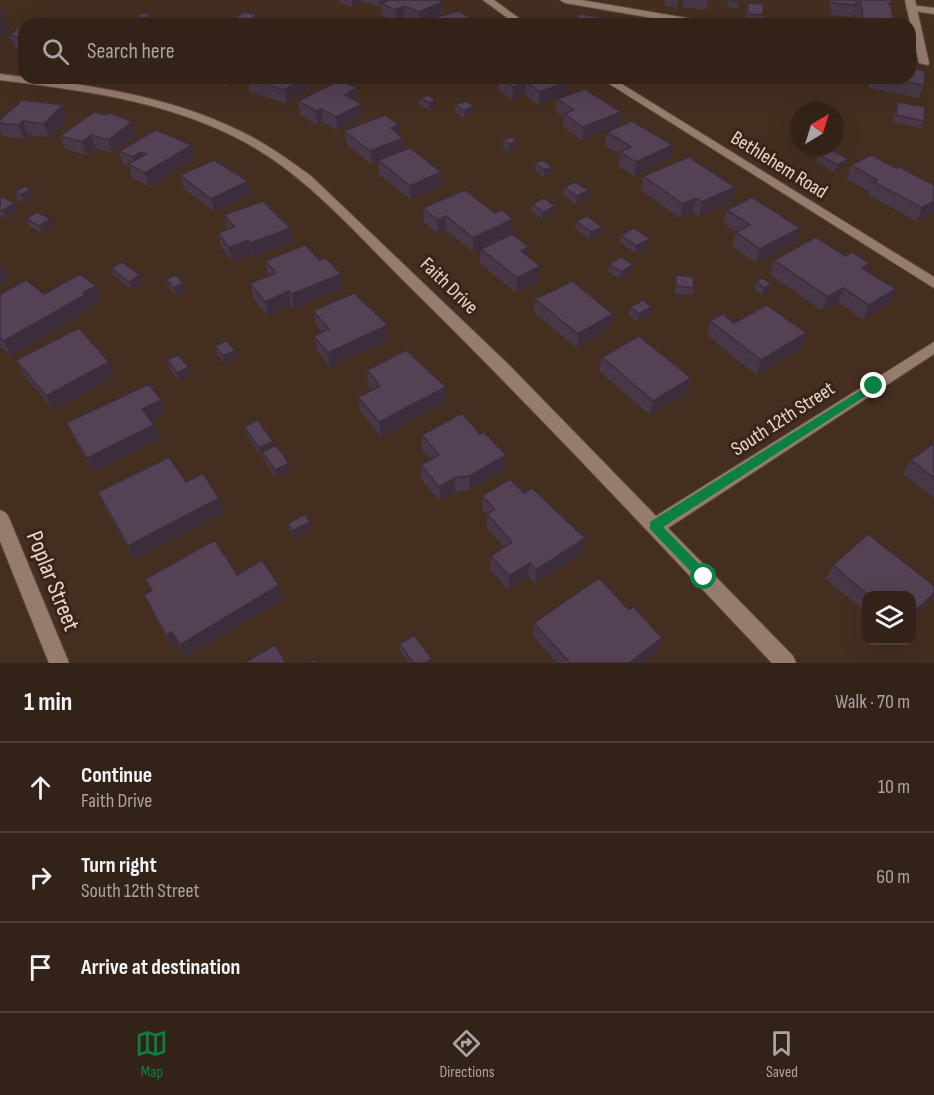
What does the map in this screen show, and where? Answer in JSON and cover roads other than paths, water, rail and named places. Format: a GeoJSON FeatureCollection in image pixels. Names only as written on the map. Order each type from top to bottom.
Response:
{"type":"FeatureCollection","features":[{"type":"Feature","properties":{"kind":"street"},"geometry":{"type":"LineString","coordinates":[[488,0],[514,18]]}},
{"type":"Feature","properties":{"kind":"street"},"geometry":{"type":"LineString","coordinates":[[565,0],[669,18]]}},
{"type":"Feature","properties":{"kind":"street"},"geometry":{"type":"LineString","coordinates":[[910,4],[934,11]]}},
{"type":"Feature","properties":{"kind":"street"},"geometry":{"type":"LineString","coordinates":[[916,23],[929,64]]}},
{"type":"Feature","properties":{"kind":"street","name":"Faith Drive"},"geometry":{"type":"LineString","coordinates":[[0,77],[18,79]]}},
{"type":"Feature","properties":{"kind":"street","name":"Faith Drive"},"geometry":{"type":"LineString","coordinates":[[55,84],[163,105],[238,134],[274,155],[308,179],[502,368],[786,663]]}},
{"type":"Feature","properties":{"kind":"street","name":"Bethlehem Road"},"geometry":{"type":"LineString","coordinates":[[615,84],[934,283]]}},
{"type":"Feature","properties":{"kind":"street","name":"South 12th Street"},"geometry":{"type":"LineString","coordinates":[[655,526],[934,347]]}},
{"type":"Feature","properties":{"kind":"street","name":"Poplar Street"},"geometry":{"type":"LineString","coordinates":[[0,518],[59,663]]}}]}
